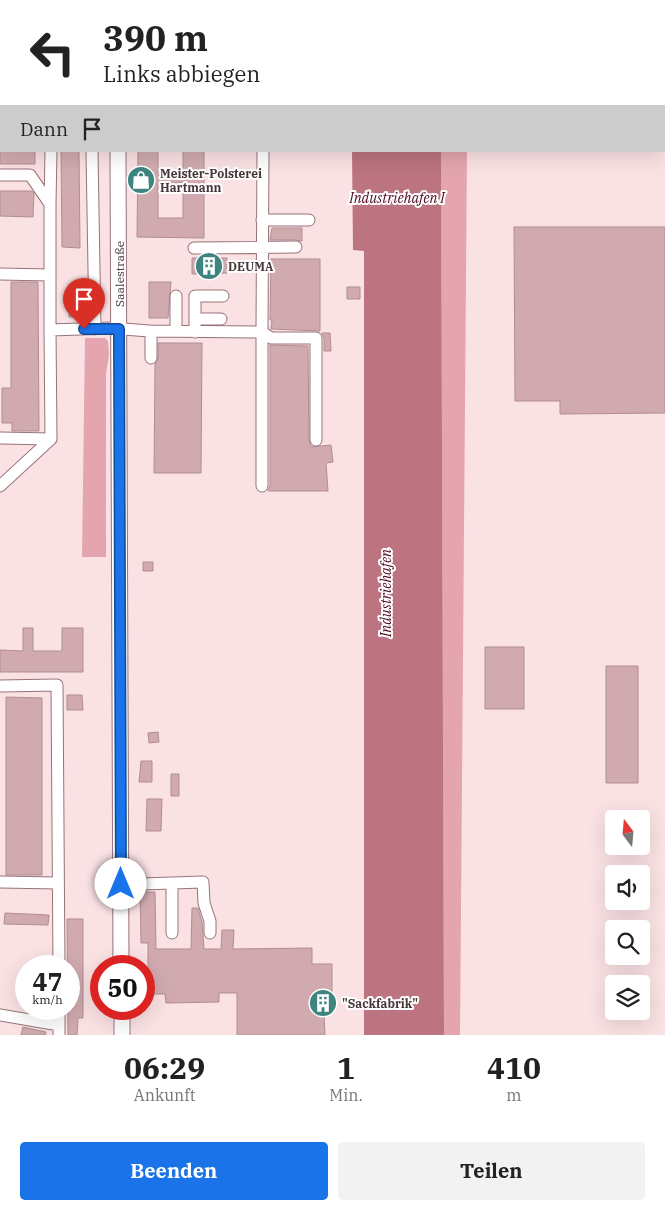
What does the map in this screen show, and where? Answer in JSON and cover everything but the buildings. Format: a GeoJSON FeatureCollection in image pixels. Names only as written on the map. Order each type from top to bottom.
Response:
{"type":"FeatureCollection","features":[{"type":"Feature","properties":{"kind":"main road","name":"Saalestraße"},"geometry":{"type":"LineString","coordinates":[[118,152],[121,955]]}},
{"type":"Feature","properties":{"kind":"main road"},"geometry":{"type":"LineString","coordinates":[[122,1020],[122,1035]]}},
{"type":"Feature","properties":{"kind":"lane"},"geometry":{"type":"LineString","coordinates":[[0,486],[51,439],[51,152]]}},
{"type":"Feature","properties":{"kind":"lane"},"geometry":{"type":"LineString","coordinates":[[92,152],[95,329]]}},
{"type":"Feature","properties":{"kind":"lane"},"geometry":{"type":"LineString","coordinates":[[262,486],[263,152]]}},
{"type":"Feature","properties":{"kind":"lane"},"geometry":{"type":"LineString","coordinates":[[0,175],[30,175],[50,204]]}},
{"type":"Feature","properties":{"kind":"lane"},"geometry":{"type":"LineString","coordinates":[[262,220],[309,220]]}},
{"type":"Feature","properties":{"kind":"lane"},"geometry":{"type":"LineString","coordinates":[[194,248],[296,247]]}},
{"type":"Feature","properties":{"kind":"lane"},"geometry":{"type":"LineString","coordinates":[[0,274],[50,275]]}},
{"type":"Feature","properties":{"kind":"lane"},"geometry":{"type":"LineString","coordinates":[[176,296],[176,331]]}},
{"type":"Feature","properties":{"kind":"lane"},"geometry":{"type":"LineString","coordinates":[[195,332],[195,296],[223,296]]}},
{"type":"Feature","properties":{"kind":"lane"},"geometry":{"type":"LineString","coordinates":[[195,318],[221,319]]}},
{"type":"Feature","properties":{"kind":"lane"},"geometry":{"type":"LineString","coordinates":[[50,330],[119,329],[130,331],[262,332],[271,338],[316,338],[316,440]]}},
{"type":"Feature","properties":{"kind":"lane"},"geometry":{"type":"LineString","coordinates":[[151,331],[151,358]]}},
{"type":"Feature","properties":{"kind":"lane"},"geometry":{"type":"LineString","coordinates":[[0,438],[51,439]]}},
{"type":"Feature","properties":{"kind":"lane"},"geometry":{"type":"LineString","coordinates":[[0,686],[56,685],[59,955]]}},
{"type":"Feature","properties":{"kind":"lane"},"geometry":{"type":"LineString","coordinates":[[0,882],[58,883]]}},
{"type":"Feature","properties":{"kind":"lane"},"geometry":{"type":"LineString","coordinates":[[141,884],[203,882],[204,903],[210,921],[210,933]]}},
{"type":"Feature","properties":{"kind":"lane"},"geometry":{"type":"LineString","coordinates":[[172,883],[172,933]]}},
{"type":"Feature","properties":{"kind":"lane"},"geometry":{"type":"LineString","coordinates":[[0,1015],[59,1030]]}},
{"type":"Feature","properties":{"kind":"shaded area"},"geometry":{"type":"Polygon","coordinates":[[[441,152],[467,152],[460,1035],[444,1035],[441,152]]]}},
{"type":"Feature","properties":{"kind":"shaded area"},"geometry":{"type":"Polygon","coordinates":[[[85,338],[105,338],[108,341],[109,355],[106,374],[106,557],[82,557],[85,338]]]}},
{"type":"Feature","properties":{"kind":"water","name":"Industriehafen I"},"geometry":{"type":"Polygon","coordinates":[[[352,152],[441,152],[444,1035],[364,1035],[364,251],[353,250],[352,152]]]}},
{"type":"Feature","properties":{"kind":"place","name":"Meister-Polsterei Hartmann"},"geometry":{"type":"Point","coordinates":[141,180]}},
{"type":"Feature","properties":{"kind":"place","name":"DEUMA"},"geometry":{"type":"Point","coordinates":[209,266]}},
{"type":"Feature","properties":{"kind":"place","name":"\"Sackfabrik\""},"geometry":{"type":"Point","coordinates":[323,1003]}},
{"type":"Feature","properties":{"kind":"route"},"geometry":{"type":"LineString","coordinates":[[84,329],[119,329],[121,884]]}},
{"type":"Feature","properties":{"kind":"water label","name":"Industriehafen"},"geometry":{"type":"Point","coordinates":[386,593]}}]}
